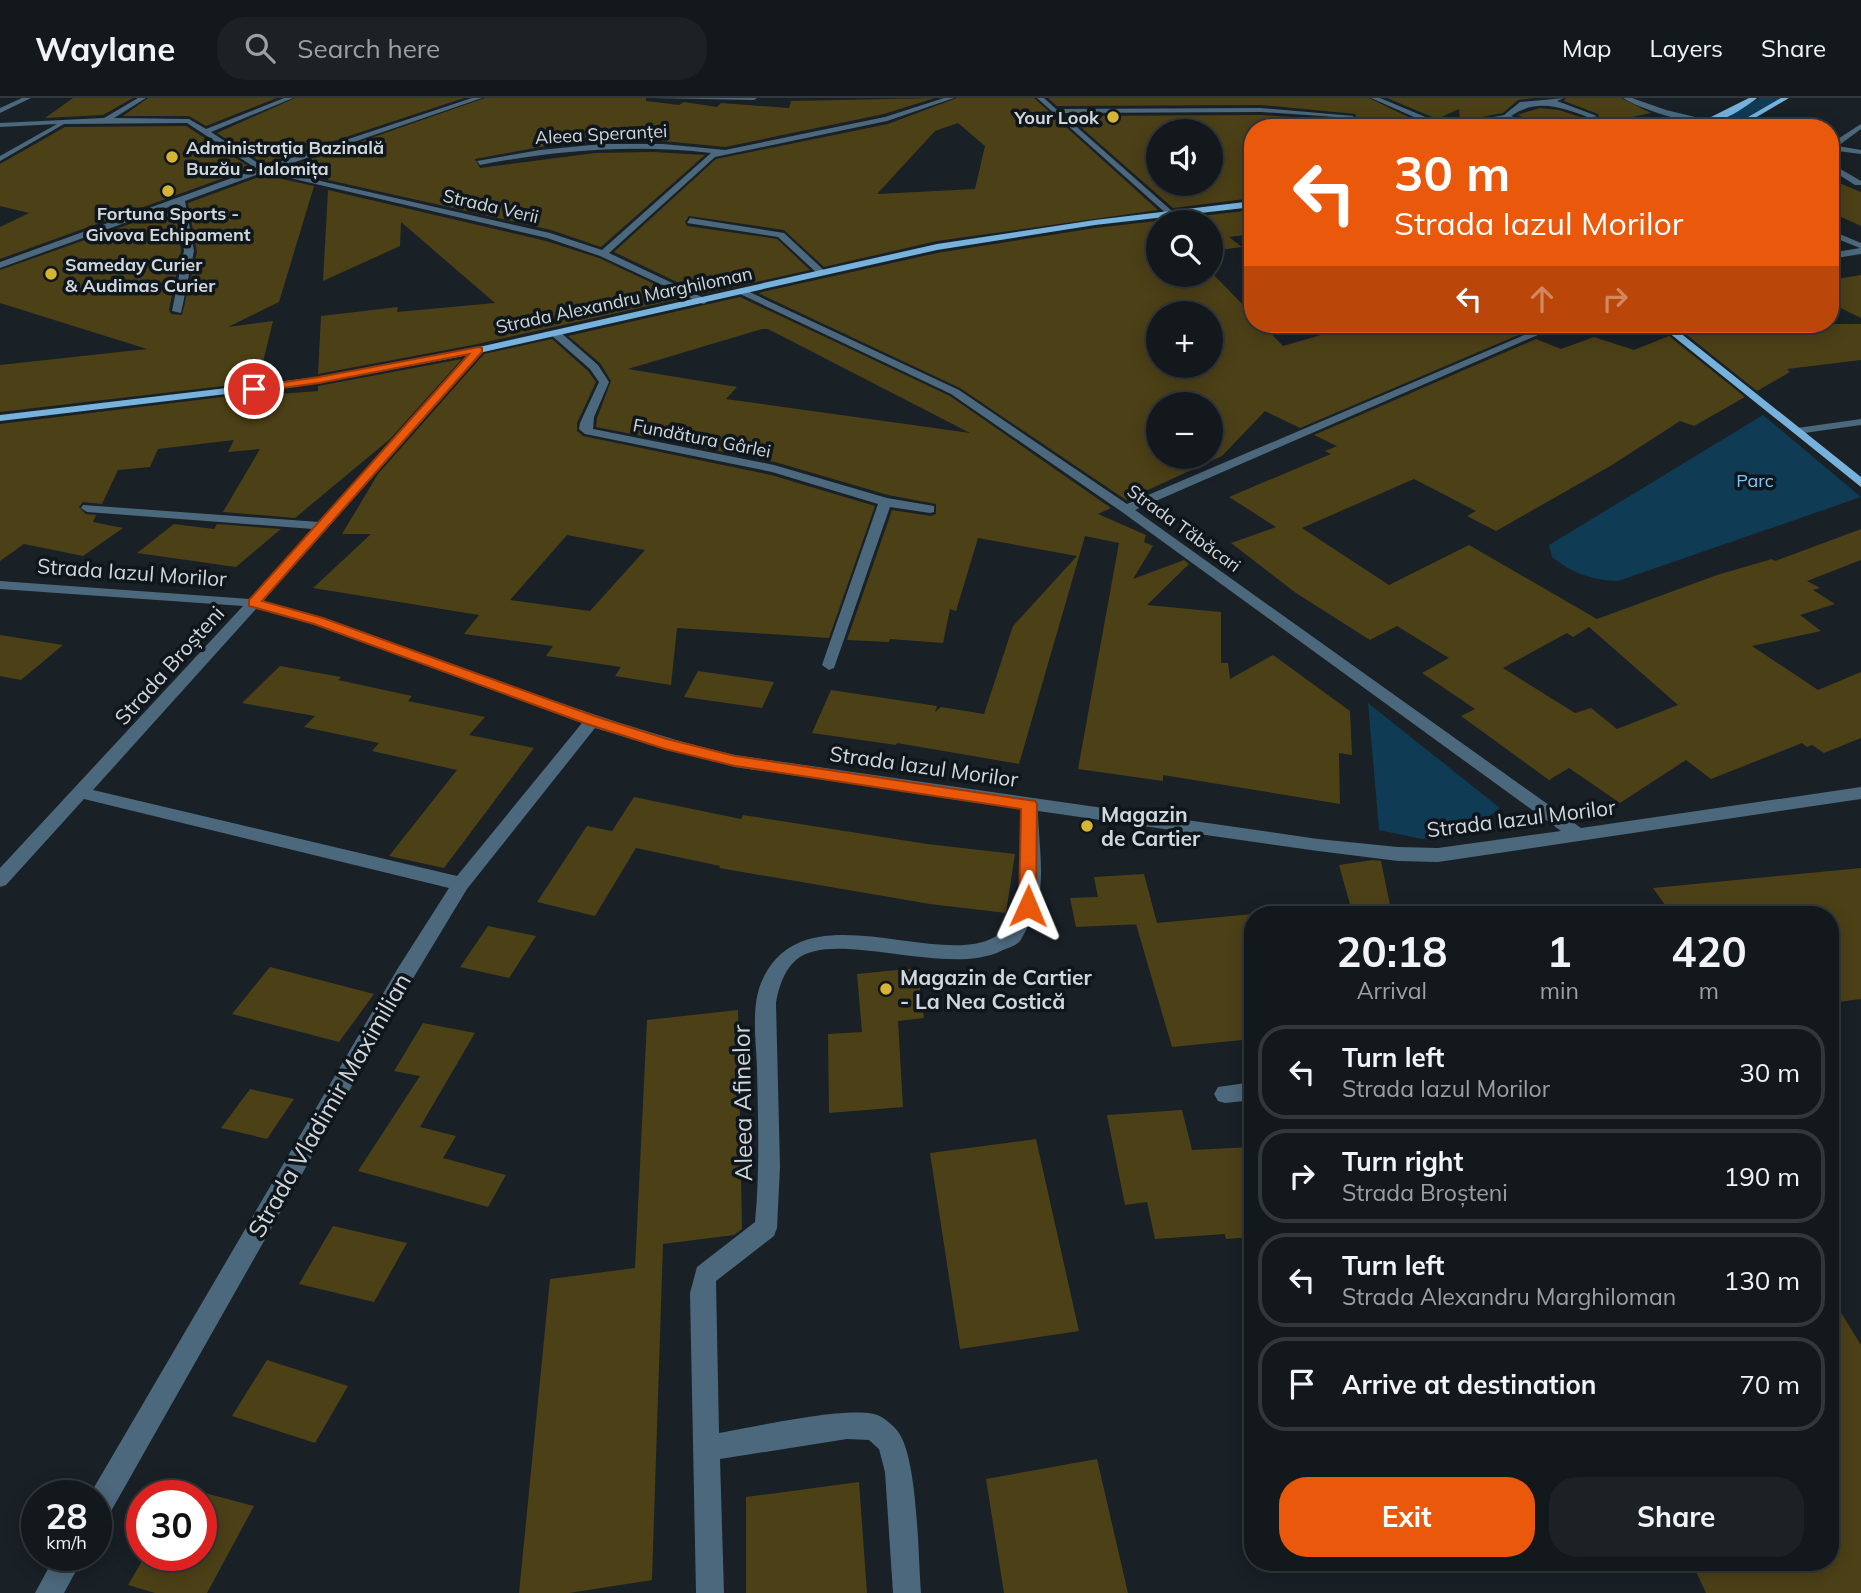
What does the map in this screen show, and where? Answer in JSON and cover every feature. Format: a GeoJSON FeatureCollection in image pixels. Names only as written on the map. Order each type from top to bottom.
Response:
{"type":"FeatureCollection","features":[{"type":"Feature","properties":{"kind":"main road"},"geometry":{"type":"LineString","coordinates":[[1714,119],[1754,98]]}},
{"type":"Feature","properties":{"kind":"main road"},"geometry":{"type":"LineString","coordinates":[[1748,119],[1786,98]]}},
{"type":"Feature","properties":{"kind":"main road","name":"Strada Alexandru Marghiloman"},"geometry":{"type":"LineString","coordinates":[[1197,210],[1244,205]]}},
{"type":"Feature","properties":{"kind":"main road","name":"Strada Alexandru Marghiloman"},"geometry":{"type":"LineString","coordinates":[[0,418],[319,380],[479,350],[1008,234],[1146,216]]}},
{"type":"Feature","properties":{"kind":"main road"},"geometry":{"type":"LineString","coordinates":[[1674,333],[1861,482]]}},
{"type":"Feature","properties":{"kind":"street"},"geometry":{"type":"LineString","coordinates":[[0,111],[27,98]]}},
{"type":"Feature","properties":{"kind":"street"},"geometry":{"type":"LineString","coordinates":[[104,120],[144,98]]}},
{"type":"Feature","properties":{"kind":"street"},"geometry":{"type":"LineString","coordinates":[[206,132],[290,98]]}},
{"type":"Feature","properties":{"kind":"street"},"geometry":{"type":"LineString","coordinates":[[0,265],[263,170],[479,98]]}},
{"type":"Feature","properties":{"kind":"street"},"geometry":{"type":"LineString","coordinates":[[654,98],[754,98]]}},
{"type":"Feature","properties":{"kind":"street"},"geometry":{"type":"LineString","coordinates":[[603,254],[705,160],[724,152],[887,119],[951,98]]}},
{"type":"Feature","properties":{"kind":"street"},"geometry":{"type":"LineString","coordinates":[[1040,98],[1166,210]]}},
{"type":"Feature","properties":{"kind":"street"},"geometry":{"type":"LineString","coordinates":[[1231,98],[1232,110]]}},
{"type":"Feature","properties":{"kind":"street"},"geometry":{"type":"LineString","coordinates":[[1374,98],[1424,119]]}},
{"type":"Feature","properties":{"kind":"street"},"geometry":{"type":"LineString","coordinates":[[1506,117],[1520,104],[1561,98]]}},
{"type":"Feature","properties":{"kind":"street"},"geometry":{"type":"LineString","coordinates":[[1626,98],[1664,112],[1695,119]]}},
{"type":"Feature","properties":{"kind":"street"},"geometry":{"type":"LineString","coordinates":[[1549,100],[1593,116]]}},
{"type":"Feature","properties":{"kind":"street"},"geometry":{"type":"LineString","coordinates":[[1309,102],[1310,112]]}},
{"type":"Feature","properties":{"kind":"street"},"geometry":{"type":"LineString","coordinates":[[1055,111],[1232,110],[1350,116]]}},
{"type":"Feature","properties":{"kind":"street"},"geometry":{"type":"LineString","coordinates":[[1495,119],[1512,119]]}},
{"type":"Feature","properties":{"kind":"street"},"geometry":{"type":"LineString","coordinates":[[0,125],[104,120],[188,121],[263,170]]}},
{"type":"Feature","properties":{"kind":"street"},"geometry":{"type":"LineString","coordinates":[[0,159],[66,123]]}},
{"type":"Feature","properties":{"kind":"street"},"geometry":{"type":"LineString","coordinates":[[1839,141],[1861,126]]}},
{"type":"Feature","properties":{"kind":"street","name":"Aleea Speranței"},"geometry":{"type":"LineString","coordinates":[[480,163],[534,152],[578,148],[674,146],[724,152]]}},
{"type":"Feature","properties":{"kind":"street"},"geometry":{"type":"LineString","coordinates":[[1839,148],[1861,152]]}},
{"type":"Feature","properties":{"kind":"street"},"geometry":{"type":"LineString","coordinates":[[1839,154],[1844,149]]}},
{"type":"Feature","properties":{"kind":"street"},"geometry":{"type":"LineString","coordinates":[[1839,169],[1858,184]]}},
{"type":"Feature","properties":{"kind":"street","name":"Strada Verii"},"geometry":{"type":"LineString","coordinates":[[263,170],[550,236],[603,254],[703,301]]}},
{"type":"Feature","properties":{"kind":"street"},"geometry":{"type":"LineString","coordinates":[[177,311],[188,251],[180,199]]}},
{"type":"Feature","properties":{"kind":"street"},"geometry":{"type":"LineString","coordinates":[[690,221],[781,235],[822,273]]}},
{"type":"Feature","properties":{"kind":"street"},"geometry":{"type":"LineString","coordinates":[[1839,239],[1857,250]]}},
{"type":"Feature","properties":{"kind":"street"},"geometry":{"type":"LineString","coordinates":[[1839,246],[1857,250]]}},
{"type":"Feature","properties":{"kind":"street"},"geometry":{"type":"LineString","coordinates":[[1839,254],[1857,250]]}},
{"type":"Feature","properties":{"kind":"street","name":"Strada Tăbăcari"},"geometry":{"type":"LineString","coordinates":[[743,292],[955,392],[1126,509],[1579,835]]}},
{"type":"Feature","properties":{"kind":"street","name":"Fundătura Gârlei"},"geometry":{"type":"LineString","coordinates":[[555,333],[594,367],[604,382],[601,396],[585,422],[585,429],[589,432],[774,469],[885,502],[930,509]]}},
{"type":"Feature","properties":{"kind":"street"},"geometry":{"type":"LineString","coordinates":[[1126,509],[1537,333]]}},
{"type":"Feature","properties":{"kind":"street","name":"Strada Broșteni"},"geometry":{"type":"LineString","coordinates":[[0,880],[254,603],[479,350]]}},
{"type":"Feature","properties":{"kind":"street"},"geometry":{"type":"LineString","coordinates":[[1797,431],[1861,422]]}},
{"type":"Feature","properties":{"kind":"street"},"geometry":{"type":"LineString","coordinates":[[829,665],[885,502]]}},
{"type":"Feature","properties":{"kind":"street"},"geometry":{"type":"LineString","coordinates":[[87,508],[323,526]]}},
{"type":"Feature","properties":{"kind":"street","name":"Strada Iazul Morilor"},"geometry":{"type":"LineString","coordinates":[[0,585],[254,603],[318,621],[592,721],[665,744],[735,761],[1318,845],[1398,854],[1451,853],[1859,791]]}},
{"type":"Feature","properties":{"kind":"street","name":"Strada Vladimir Maximilian"},"geometry":{"type":"LineString","coordinates":[[112,1482],[405,974],[461,884],[592,721]]}},
{"type":"Feature","properties":{"kind":"street"},"geometry":{"type":"LineString","coordinates":[[82,793],[461,884]]}},
{"type":"Feature","properties":{"kind":"street","name":"Aleea Afinelor"},"geometry":{"type":"LineString","coordinates":[[710,1593],[702,1293],[705,1275],[766,1228],[769,1196],[766,1016],[770,983],[785,957],[808,944],[851,942],[969,955],[994,949],[1011,939],[1028,906],[1029,804]]}},
{"type":"Feature","properties":{"kind":"street"},"geometry":{"type":"LineString","coordinates":[[1225,1094],[1244,1092]]}},
{"type":"Feature","properties":{"kind":"street"},"geometry":{"type":"LineString","coordinates":[[707,1448],[847,1426],[874,1427],[890,1442],[898,1472],[907,1593]]}},
{"type":"Feature","properties":{"kind":"street"},"geometry":{"type":"LineString","coordinates":[[48,1593],[61,1571]]}},
{"type":"Feature","properties":{"kind":"green space"},"geometry":{"type":"Polygon","coordinates":[[[1760,98],[1782,98],[1745,119],[1724,118],[1760,98]]]}},
{"type":"Feature","properties":{"kind":"green space","name":"Parc"},"geometry":{"type":"Polygon","coordinates":[[[1763,415],[1861,497],[1618,581],[1583,575],[1552,557],[1549,545],[1763,415]]]}},
{"type":"Feature","properties":{"kind":"green space"},"geometry":{"type":"Polygon","coordinates":[[[1368,703],[1500,808],[1469,832],[1422,839],[1379,830],[1368,703]]]}},
{"type":"Feature","properties":{"kind":"building"},"geometry":{"type":"Polygon","coordinates":[[[73,98],[133,98],[103,115],[45,118],[73,98]]]}},
{"type":"Feature","properties":{"kind":"building"},"geometry":{"type":"Polygon","coordinates":[[[148,98],[277,98],[206,126],[189,116],[123,116],[148,98]]]}},
{"type":"Feature","properties":{"kind":"building"},"geometry":{"type":"Polygon","coordinates":[[[295,98],[464,98],[264,164],[217,133],[295,98]]]}},
{"type":"Feature","properties":{"kind":"building"},"geometry":{"type":"Polygon","coordinates":[[[485,98],[646,98],[646,101],[679,105],[684,102],[717,107],[721,103],[789,108],[791,101],[935,98],[884,114],[725,147],[663,141],[602,141],[540,147],[475,159],[480,168],[595,153],[705,155],[601,247],[551,230],[328,180],[329,166],[321,164],[317,177],[282,169],[485,98]]]}},
{"type":"Feature","properties":{"kind":"building"},"geometry":{"type":"Polygon","coordinates":[[[957,98],[1034,98],[1158,210],[937,241],[824,267],[784,230],[689,216],[685,222],[687,226],[777,239],[810,270],[702,294],[614,252],[716,159],[888,124],[957,98]],[[958,123],[935,131],[877,194],[975,189],[985,146],[958,123]]]}},
{"type":"Feature","properties":{"kind":"building"},"geometry":{"type":"Polygon","coordinates":[[[1048,98],[1369,98],[1413,119],[1353,119],[1356,114],[1261,105],[1057,106],[1048,98]]]}},
{"type":"Feature","properties":{"kind":"building"},"geometry":{"type":"Polygon","coordinates":[[[1387,98],[1535,98],[1518,100],[1503,113],[1460,119],[1459,109],[1437,119],[1387,98]]]}},
{"type":"Feature","properties":{"kind":"building"},"geometry":{"type":"Polygon","coordinates":[[[1566,98],[1621,98],[1651,113],[1623,119],[1592,119],[1599,117],[1598,114],[1564,101],[1566,98]]]}},
{"type":"Feature","properties":{"kind":"building"},"geometry":{"type":"Polygon","coordinates":[[[1540,108],[1559,110],[1586,119],[1528,119],[1517,115],[1540,108]]]}},
{"type":"Feature","properties":{"kind":"building"},"geometry":{"type":"Polygon","coordinates":[[[1261,115],[1320,119],[1244,119],[1244,199],[1173,208],[1159,196],[1223,196],[1223,119],[1146,119],[1146,184],[1068,116],[1261,115]]]}},
{"type":"Feature","properties":{"kind":"building"},"geometry":{"type":"Polygon","coordinates":[[[186,126],[251,168],[0,259],[0,227],[29,213],[0,206],[0,164],[65,127],[186,126]]]}},
{"type":"Feature","properties":{"kind":"building"},"geometry":{"type":"Polygon","coordinates":[[[264,175],[314,186],[279,302],[228,327],[273,321],[258,382],[0,412],[0,365],[147,349],[0,303],[0,270],[175,208],[181,251],[169,310],[171,314],[182,315],[197,252],[188,203],[264,175]]]}},
{"type":"Feature","properties":{"kind":"building"},"geometry":{"type":"Polygon","coordinates":[[[1839,183],[1861,192],[1861,226],[1839,216],[1839,183]]]}},
{"type":"Feature","properties":{"kind":"building"},"geometry":{"type":"Polygon","coordinates":[[[328,190],[546,241],[599,258],[684,298],[478,344],[318,374],[321,316],[398,307],[397,312],[495,303],[401,222],[400,246],[323,281],[328,190]]]}},
{"type":"Feature","properties":{"kind":"building"},"geometry":{"type":"Polygon","coordinates":[[[1244,211],[1244,235],[1229,237],[1242,247],[1223,249],[1223,213],[1244,211]]]}},
{"type":"Feature","properties":{"kind":"building"},"geometry":{"type":"Polygon","coordinates":[[[1146,222],[1146,287],[1223,287],[1223,284],[1244,306],[1244,333],[1271,333],[1283,346],[1328,333],[1523,333],[1300,428],[1265,411],[1223,455],[1223,392],[1146,392],[1146,469],[1194,469],[1126,500],[960,388],[758,293],[937,253],[1146,222]]]}},
{"type":"Feature","properties":{"kind":"building"},"geometry":{"type":"Polygon","coordinates":[[[1861,275],[1861,318],[1839,307],[1839,279],[1861,275]]]}},
{"type":"Feature","properties":{"kind":"building"},"geometry":{"type":"Polygon","coordinates":[[[740,297],[950,396],[1111,508],[1098,514],[1146,535],[1144,542],[1153,546],[1133,579],[1184,560],[1189,564],[1147,605],[1221,612],[1221,663],[1228,663],[1230,679],[1273,655],[1350,711],[1352,755],[1339,753],[1340,804],[1163,775],[1163,781],[1078,769],[1119,543],[1085,536],[1019,764],[897,743],[896,745],[812,733],[831,690],[937,706],[935,712],[941,707],[984,714],[1013,626],[1077,556],[978,538],[956,611],[950,609],[943,643],[890,639],[889,642],[847,640],[892,510],[931,516],[936,514],[936,504],[888,495],[775,462],[596,427],[611,381],[600,363],[568,336],[740,297]],[[768,329],[628,369],[737,387],[726,399],[970,433],[768,329]]]}},
{"type":"Feature","properties":{"kind":"building"},"geometry":{"type":"Polygon","coordinates":[[[1839,324],[1861,324],[1861,360],[1787,369],[1790,372],[1757,391],[1684,333],[1839,333],[1839,324]]]}},
{"type":"Feature","properties":{"kind":"building"},"geometry":{"type":"Polygon","coordinates":[[[1669,336],[1745,397],[1694,426],[1680,421],[1612,465],[1496,531],[1467,516],[1476,511],[1414,479],[1302,528],[1389,585],[1469,545],[1597,619],[1717,575],[1772,559],[1775,561],[1861,529],[1861,560],[1807,581],[1820,588],[1813,590],[1835,604],[1800,615],[1821,631],[1752,646],[1818,690],[1861,672],[1861,738],[1824,753],[1812,745],[1807,747],[1802,743],[1711,779],[1686,760],[1620,803],[1569,768],[1549,780],[1461,716],[1475,709],[1422,673],[1449,658],[1397,626],[1370,640],[1296,593],[1231,543],[1276,527],[1229,497],[1331,454],[1325,451],[1337,446],[1314,435],[1536,339],[1561,349],[1594,337],[1634,350],[1669,336]],[[1589,627],[1573,637],[1567,633],[1503,668],[1575,713],[1591,708],[1617,729],[1678,705],[1589,627]]]}},
{"type":"Feature","properties":{"kind":"building"},"geometry":{"type":"Polygon","coordinates":[[[552,339],[588,371],[596,382],[577,423],[577,431],[583,436],[771,475],[875,506],[829,638],[677,628],[671,685],[615,676],[621,667],[546,656],[553,646],[464,634],[479,615],[313,588],[371,534],[342,534],[378,474],[484,354],[552,339]],[[567,535],[510,600],[590,611],[645,550],[567,535]]]}},
{"type":"Feature","properties":{"kind":"building"},"geometry":{"type":"Polygon","coordinates":[[[462,359],[390,439],[295,518],[223,512],[260,449],[228,452],[234,440],[158,449],[150,467],[118,470],[102,504],[83,502],[79,507],[86,514],[96,515],[93,522],[123,528],[83,556],[24,544],[0,561],[0,424],[255,393],[255,396],[318,391],[318,386],[462,359]]]}},
{"type":"Feature","properties":{"kind":"building"},"geometry":{"type":"Polygon","coordinates":[[[174,524],[214,529],[217,524],[281,529],[236,567],[137,553],[174,524]]]}},
{"type":"Feature","properties":{"kind":"building"},"geometry":{"type":"Polygon","coordinates":[[[0,635],[63,645],[21,680],[0,676],[0,635]]]}},
{"type":"Feature","properties":{"kind":"building"},"geometry":{"type":"Polygon","coordinates":[[[280,666],[341,677],[338,680],[412,696],[408,701],[485,717],[469,735],[534,748],[444,868],[389,856],[457,770],[372,751],[379,743],[304,727],[315,716],[242,703],[280,666]]]}},
{"type":"Feature","properties":{"kind":"building"},"geometry":{"type":"Polygon","coordinates":[[[698,671],[774,682],[762,708],[684,697],[698,671]]]}},
{"type":"Feature","properties":{"kind":"building"},"geometry":{"type":"Polygon","coordinates":[[[634,797],[741,819],[743,815],[927,844],[1015,854],[1006,913],[930,904],[719,868],[720,866],[636,848],[595,916],[537,902],[587,826],[612,831],[634,797]]]}},
{"type":"Feature","properties":{"kind":"building"},"geometry":{"type":"Polygon","coordinates":[[[1381,861],[1390,906],[1350,906],[1339,865],[1381,861]]]}},
{"type":"Feature","properties":{"kind":"building"},"geometry":{"type":"Polygon","coordinates":[[[1861,868],[1861,999],[1839,1002],[1839,906],[1666,906],[1653,888],[1861,868]]]}},
{"type":"Feature","properties":{"kind":"building"},"geometry":{"type":"Polygon","coordinates":[[[1144,874],[1157,923],[1244,915],[1244,1040],[1172,1047],[1136,924],[1076,927],[1070,898],[1098,897],[1094,877],[1144,874]]]}},
{"type":"Feature","properties":{"kind":"building"},"geometry":{"type":"Polygon","coordinates":[[[488,926],[536,936],[509,978],[460,967],[488,926]]]}},
{"type":"Feature","properties":{"kind":"building"},"geometry":{"type":"Polygon","coordinates":[[[270,967],[374,994],[339,1042],[232,1014],[270,967]]]}},
{"type":"Feature","properties":{"kind":"building"},"geometry":{"type":"Polygon","coordinates":[[[917,968],[924,1018],[898,1021],[903,1107],[829,1113],[828,1034],[862,1032],[857,974],[917,968]]]}},
{"type":"Feature","properties":{"kind":"building"},"geometry":{"type":"Polygon","coordinates":[[[738,1010],[742,1229],[734,1235],[663,1244],[652,1580],[569,1593],[519,1593],[550,1279],[635,1268],[647,1020],[738,1010]]]}},
{"type":"Feature","properties":{"kind":"building"},"geometry":{"type":"Polygon","coordinates":[[[423,1023],[475,1033],[420,1127],[456,1136],[443,1158],[506,1175],[488,1207],[358,1171],[420,1076],[394,1071],[423,1023]]]}},
{"type":"Feature","properties":{"kind":"building"},"geometry":{"type":"Polygon","coordinates":[[[250,1089],[294,1099],[267,1139],[221,1128],[250,1089]]]}},
{"type":"Feature","properties":{"kind":"building"},"geometry":{"type":"Polygon","coordinates":[[[1182,1110],[1192,1150],[1244,1147],[1244,1238],[1226,1239],[1225,1234],[1155,1239],[1147,1202],[1125,1205],[1107,1115],[1182,1110]]]}},
{"type":"Feature","properties":{"kind":"building"},"geometry":{"type":"Polygon","coordinates":[[[1036,1139],[1079,1331],[960,1349],[930,1153],[1036,1139]]]}},
{"type":"Feature","properties":{"kind":"building"},"geometry":{"type":"Polygon","coordinates":[[[333,1226],[407,1243],[374,1302],[299,1284],[333,1226]]]}},
{"type":"Feature","properties":{"kind":"building"},"geometry":{"type":"Polygon","coordinates":[[[1839,1310],[1861,1345],[1861,1593],[1706,1593],[1696,1571],[1839,1571],[1839,1310]]]}},
{"type":"Feature","properties":{"kind":"building"},"geometry":{"type":"Polygon","coordinates":[[[267,1360],[348,1386],[315,1443],[232,1416],[267,1360]]]}},
{"type":"Feature","properties":{"kind":"building"},"geometry":{"type":"Polygon","coordinates":[[[1097,1459],[1128,1593],[1004,1593],[986,1479],[1097,1459]]]}},
{"type":"Feature","properties":{"kind":"building"},"geometry":{"type":"Polygon","coordinates":[[[859,1482],[867,1593],[746,1593],[746,1497],[859,1482]]]}},
{"type":"Feature","properties":{"kind":"building"},"geometry":{"type":"Polygon","coordinates":[[[217,1496],[254,1506],[207,1593],[155,1593],[128,1585],[136,1571],[217,1571],[217,1496]]]}},
{"type":"Feature","properties":{"kind":"place","name":"Your Look"},"geometry":{"type":"Point","coordinates":[1113,117]}},
{"type":"Feature","properties":{"kind":"place","name":"Administrația Bazinală Buzău - Ialomița"},"geometry":{"type":"Point","coordinates":[172,157]}},
{"type":"Feature","properties":{"kind":"place","name":"Fortuna Sports - Givova Echipament"},"geometry":{"type":"Point","coordinates":[168,191]}},
{"type":"Feature","properties":{"kind":"place","name":"Sameday Curier & Audimas Curier"},"geometry":{"type":"Point","coordinates":[51,274]}},
{"type":"Feature","properties":{"kind":"place","name":"Magazin de Cartier"},"geometry":{"type":"Point","coordinates":[1087,826]}},
{"type":"Feature","properties":{"kind":"place","name":"Magazin de Cartier - La Nea Costică"},"geometry":{"type":"Point","coordinates":[886,989]}},
{"type":"Feature","properties":{"kind":"route"},"geometry":{"type":"LineString","coordinates":[[254,389],[319,380],[479,350],[254,603],[292,612],[592,721],[665,744],[735,761],[1029,804],[1028,906]]}}]}
